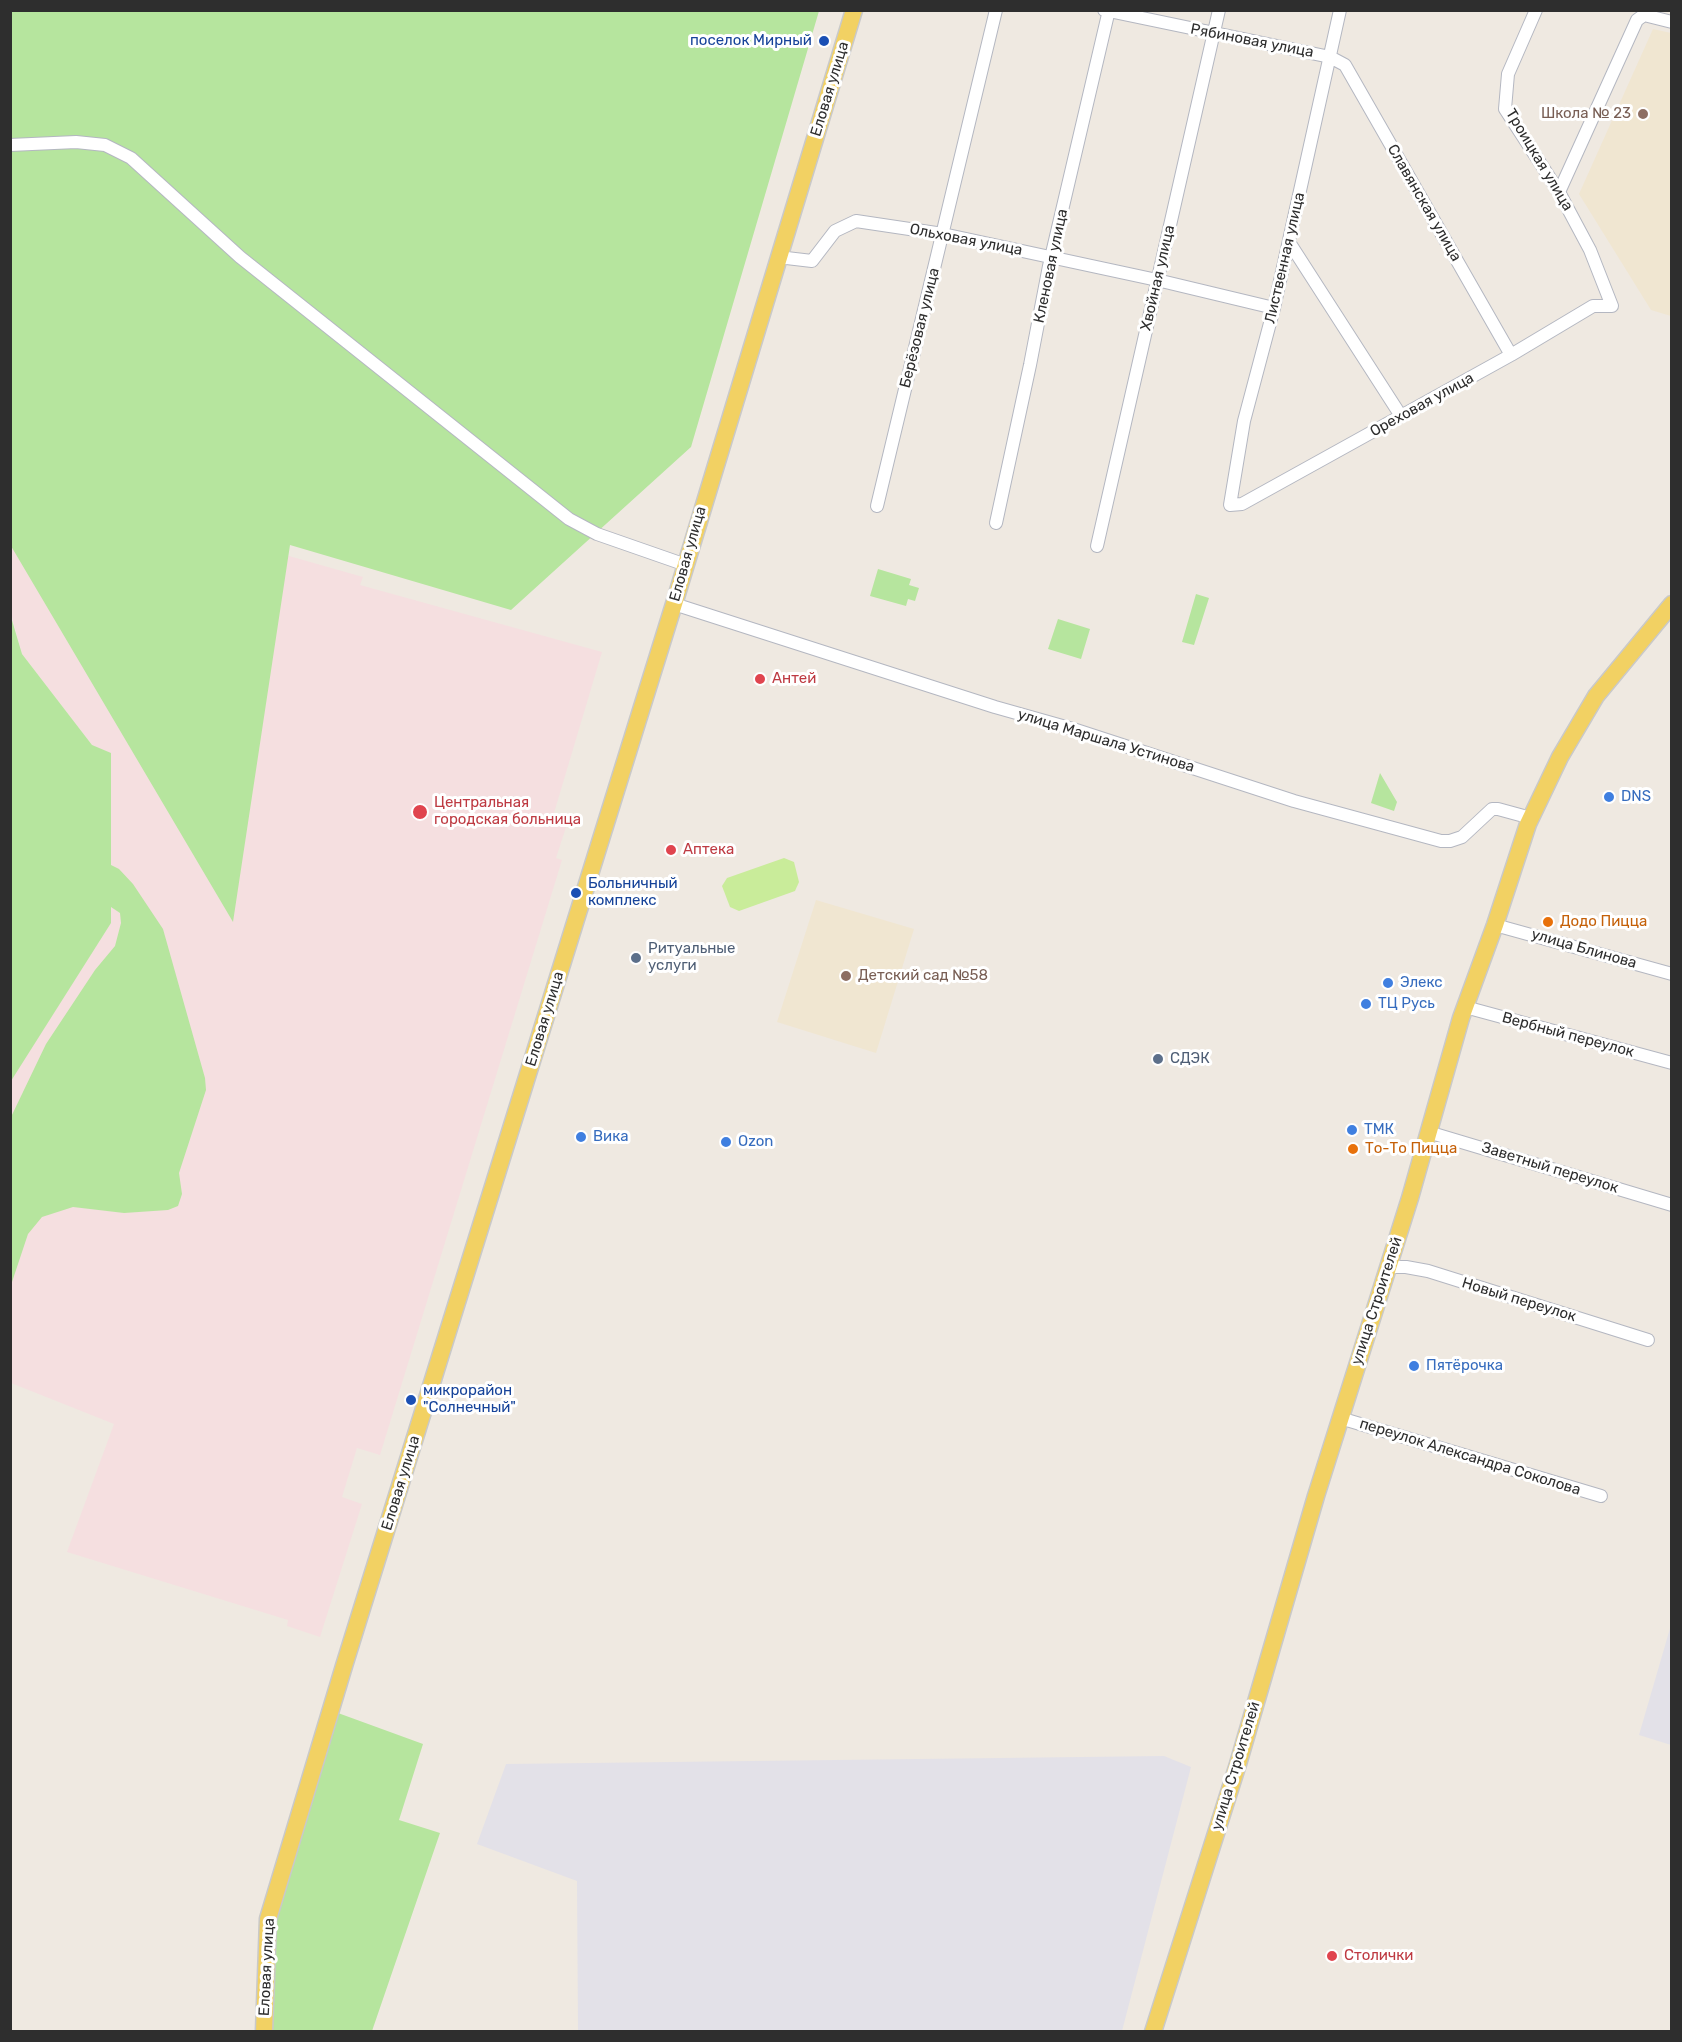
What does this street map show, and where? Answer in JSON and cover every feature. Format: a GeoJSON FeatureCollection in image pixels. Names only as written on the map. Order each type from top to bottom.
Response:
{"type":"FeatureCollection","features":[{"type":"Feature","properties":{"kind":"main road","name":"Еловая улица"},"geometry":{"type":"LineString","coordinates":[[264,2031],[268,1919],[344,1666],[674,604],[854,10]]}},
{"type":"Feature","properties":{"kind":"main road","name":"улица Строителей"},"geometry":{"type":"LineString","coordinates":[[1153,2031],[1239,1764],[1340,1418],[1389,1267],[1465,1007],[1531,818],[1560,757],[1596,696],[1671,604]]}},
{"type":"Feature","properties":{"kind":"street","name":"Берёзовая улица"},"geometry":{"type":"LineString","coordinates":[[877,506],[996,10]]}},
{"type":"Feature","properties":{"kind":"street","name":"Хвойная улица"},"geometry":{"type":"LineString","coordinates":[[1097,546],[1219,10]]}},
{"type":"Feature","properties":{"kind":"street","name":"Лиственная улица"},"geometry":{"type":"LineString","coordinates":[[1230,505],[1244,421],[1274,308],[1340,10]]}},
{"type":"Feature","properties":{"kind":"street","name":"Троицкая улица"},"geometry":{"type":"LineString","coordinates":[[1536,10],[1508,74],[1505,109],[1559,192],[1590,250],[1612,306]]}},
{"type":"Feature","properties":{"kind":"street","name":"Рябиновая улица"},"geometry":{"type":"LineString","coordinates":[[1107,11],[1330,57]]}},
{"type":"Feature","properties":{"kind":"street","name":"Кленовая улица"},"geometry":{"type":"LineString","coordinates":[[996,523],[1051,258],[1107,11]]}},
{"type":"Feature","properties":{"kind":"street"},"geometry":{"type":"LineString","coordinates":[[1559,192],[1638,20],[1644,15],[1671,22]]}},
{"type":"Feature","properties":{"kind":"street","name":"Славянская улица"},"geometry":{"type":"LineString","coordinates":[[1330,57],[1345,65],[1511,355]]}},
{"type":"Feature","properties":{"kind":"street"},"geometry":{"type":"LineString","coordinates":[[10,145],[76,142],[96,144],[105,145],[131,158],[240,257],[569,519],[597,534],[686,564]]}},
{"type":"Feature","properties":{"kind":"street","name":"Ольховая улица"},"geometry":{"type":"LineString","coordinates":[[778,257],[812,261],[835,231],[856,221],[943,234],[1274,308]]}},
{"type":"Feature","properties":{"kind":"street"},"geometry":{"type":"LineString","coordinates":[[1289,242],[1401,416]]}},
{"type":"Feature","properties":{"kind":"street","name":"Ореховая улица"},"geometry":{"type":"LineString","coordinates":[[1230,505],[1242,504],[1511,355],[1593,306],[1612,306]]}},
{"type":"Feature","properties":{"kind":"street","name":"улица Маршала Устинова"},"geometry":{"type":"LineString","coordinates":[[674,604],[1294,801],[1441,841],[1462,837],[1492,808],[1531,818]]}},
{"type":"Feature","properties":{"kind":"street","name":"улица Блинова"},"geometry":{"type":"LineString","coordinates":[[1495,925],[1671,974]]}},
{"type":"Feature","properties":{"kind":"street","name":"Вербный переулок"},"geometry":{"type":"LineString","coordinates":[[1465,1007],[1671,1063]]}},
{"type":"Feature","properties":{"kind":"street","name":"Заветный переулок"},"geometry":{"type":"LineString","coordinates":[[1428,1132],[1671,1204]]}},
{"type":"Feature","properties":{"kind":"street","name":"Новый переулок"},"geometry":{"type":"LineString","coordinates":[[1389,1267],[1428,1271],[1648,1340]]}},
{"type":"Feature","properties":{"kind":"street","name":"переулок Александра Соколова"},"geometry":{"type":"LineString","coordinates":[[1340,1418],[1601,1496]]}},
{"type":"Feature","properties":{"kind":"shaded area","name":"Школа № 23"},"geometry":{"type":"Polygon","coordinates":[[[1653,29],[1671,33],[1671,316],[1651,310],[1579,194],[1653,29]]]}},
{"type":"Feature","properties":{"kind":"shaded area"},"geometry":{"type":"Polygon","coordinates":[[[11,477],[363,577],[360,585],[602,652],[554,813],[569,818],[556,858],[562,860],[380,1455],[357,1448],[342,1497],[362,1504],[320,1637],[287,1626],[288,1620],[67,1552],[114,1424],[11,1383],[10,1081],[111,923],[92,745],[22,654],[11,613],[11,477]]]}},
{"type":"Feature","properties":{"kind":"shaded area","name":"Детский сад №58"},"geometry":{"type":"Polygon","coordinates":[[[816,900],[914,929],[876,1053],[777,1022],[816,900]]]}},
{"type":"Feature","properties":{"kind":"shaded area"},"geometry":{"type":"Polygon","coordinates":[[[1671,1625],[1672,1745],[1639,1735],[1671,1625]]]}},
{"type":"Feature","properties":{"kind":"shaded area"},"geometry":{"type":"Polygon","coordinates":[[[1164,1756],[1191,1767],[1122,2031],[578,2031],[577,1881],[477,1844],[506,1764],[1164,1756]]]}},
{"type":"Feature","properties":{"kind":"green space"},"geometry":{"type":"Polygon","coordinates":[[[10,11],[819,11],[691,447],[511,610],[290,545],[233,922],[11,546],[10,11]]]}},
{"type":"Feature","properties":{"kind":"green space"},"geometry":{"type":"Polygon","coordinates":[[[878,569],[911,579],[909,585],[919,588],[915,601],[908,599],[906,606],[870,596],[878,569]]]}},
{"type":"Feature","properties":{"kind":"green space"},"geometry":{"type":"Polygon","coordinates":[[[1196,594],[1209,598],[1194,645],[1182,642],[1196,594]]]}},
{"type":"Feature","properties":{"kind":"green space"},"geometry":{"type":"Polygon","coordinates":[[[11,617],[22,654],[92,745],[111,753],[111,865],[119,869],[133,884],[163,929],[205,1078],[206,1090],[179,1173],[182,1194],[178,1206],[168,1210],[124,1213],[73,1207],[42,1217],[28,1234],[11,1285],[11,1117],[46,1044],[95,970],[115,946],[121,923],[120,913],[111,907],[111,923],[11,1081],[11,617]]]}},
{"type":"Feature","properties":{"kind":"green space"},"geometry":{"type":"Polygon","coordinates":[[[1058,619],[1090,629],[1081,659],[1048,649],[1058,619]]]}},
{"type":"Feature","properties":{"kind":"green space"},"geometry":{"type":"Polygon","coordinates":[[[1380,773],[1397,802],[1394,811],[1371,803],[1380,773]]]}},
{"type":"Feature","properties":{"kind":"green space"},"geometry":{"type":"Polygon","coordinates":[[[784,858],[794,862],[799,882],[795,891],[739,911],[730,907],[722,886],[727,878],[784,858]]]}},
{"type":"Feature","properties":{"kind":"green space"},"geometry":{"type":"Polygon","coordinates":[[[338,1713],[423,1744],[399,1820],[440,1833],[372,2031],[270,2032],[277,1919],[338,1713]]]}},
{"type":"Feature","properties":{"kind":"place","name":"поселок Мирный"},"geometry":{"type":"Point","coordinates":[824,41]}},
{"type":"Feature","properties":{"kind":"place","name":"Школа № 23"},"geometry":{"type":"Point","coordinates":[1643,114]}},
{"type":"Feature","properties":{"kind":"place","name":"Антей"},"geometry":{"type":"Point","coordinates":[760,679]}},
{"type":"Feature","properties":{"kind":"place","name":"DNS"},"geometry":{"type":"Point","coordinates":[1609,797]}},
{"type":"Feature","properties":{"kind":"place","name":"Центральная городская больница"},"geometry":{"type":"Point","coordinates":[420,812]}},
{"type":"Feature","properties":{"kind":"place","name":"Аптека"},"geometry":{"type":"Point","coordinates":[671,850]}},
{"type":"Feature","properties":{"kind":"place","name":"Больничный комплекс"},"geometry":{"type":"Point","coordinates":[576,893]}},
{"type":"Feature","properties":{"kind":"place","name":"Додо Пицца"},"geometry":{"type":"Point","coordinates":[1548,922]}},
{"type":"Feature","properties":{"kind":"place","name":"Ритуальные услуги"},"geometry":{"type":"Point","coordinates":[636,958]}},
{"type":"Feature","properties":{"kind":"place","name":"Детский сад №58"},"geometry":{"type":"Point","coordinates":[846,976]}},
{"type":"Feature","properties":{"kind":"place","name":"Элекс"},"geometry":{"type":"Point","coordinates":[1388,983]}},
{"type":"Feature","properties":{"kind":"place","name":"ТЦ Русь"},"geometry":{"type":"Point","coordinates":[1366,1004]}},
{"type":"Feature","properties":{"kind":"place","name":"СДЭК"},"geometry":{"type":"Point","coordinates":[1158,1059]}},
{"type":"Feature","properties":{"kind":"place","name":"ТМК"},"geometry":{"type":"Point","coordinates":[1352,1130]}},
{"type":"Feature","properties":{"kind":"place","name":"Вика"},"geometry":{"type":"Point","coordinates":[581,1137]}},
{"type":"Feature","properties":{"kind":"place","name":"Ozon"},"geometry":{"type":"Point","coordinates":[726,1142]}},
{"type":"Feature","properties":{"kind":"place","name":"То-То Пицца"},"geometry":{"type":"Point","coordinates":[1353,1149]}},
{"type":"Feature","properties":{"kind":"place","name":"Пятёрочка"},"geometry":{"type":"Point","coordinates":[1414,1366]}},
{"type":"Feature","properties":{"kind":"place","name":"микрорайон \"Солнечный\""},"geometry":{"type":"Point","coordinates":[411,1400]}},
{"type":"Feature","properties":{"kind":"place","name":"Столички"},"geometry":{"type":"Point","coordinates":[1332,1956]}}]}
